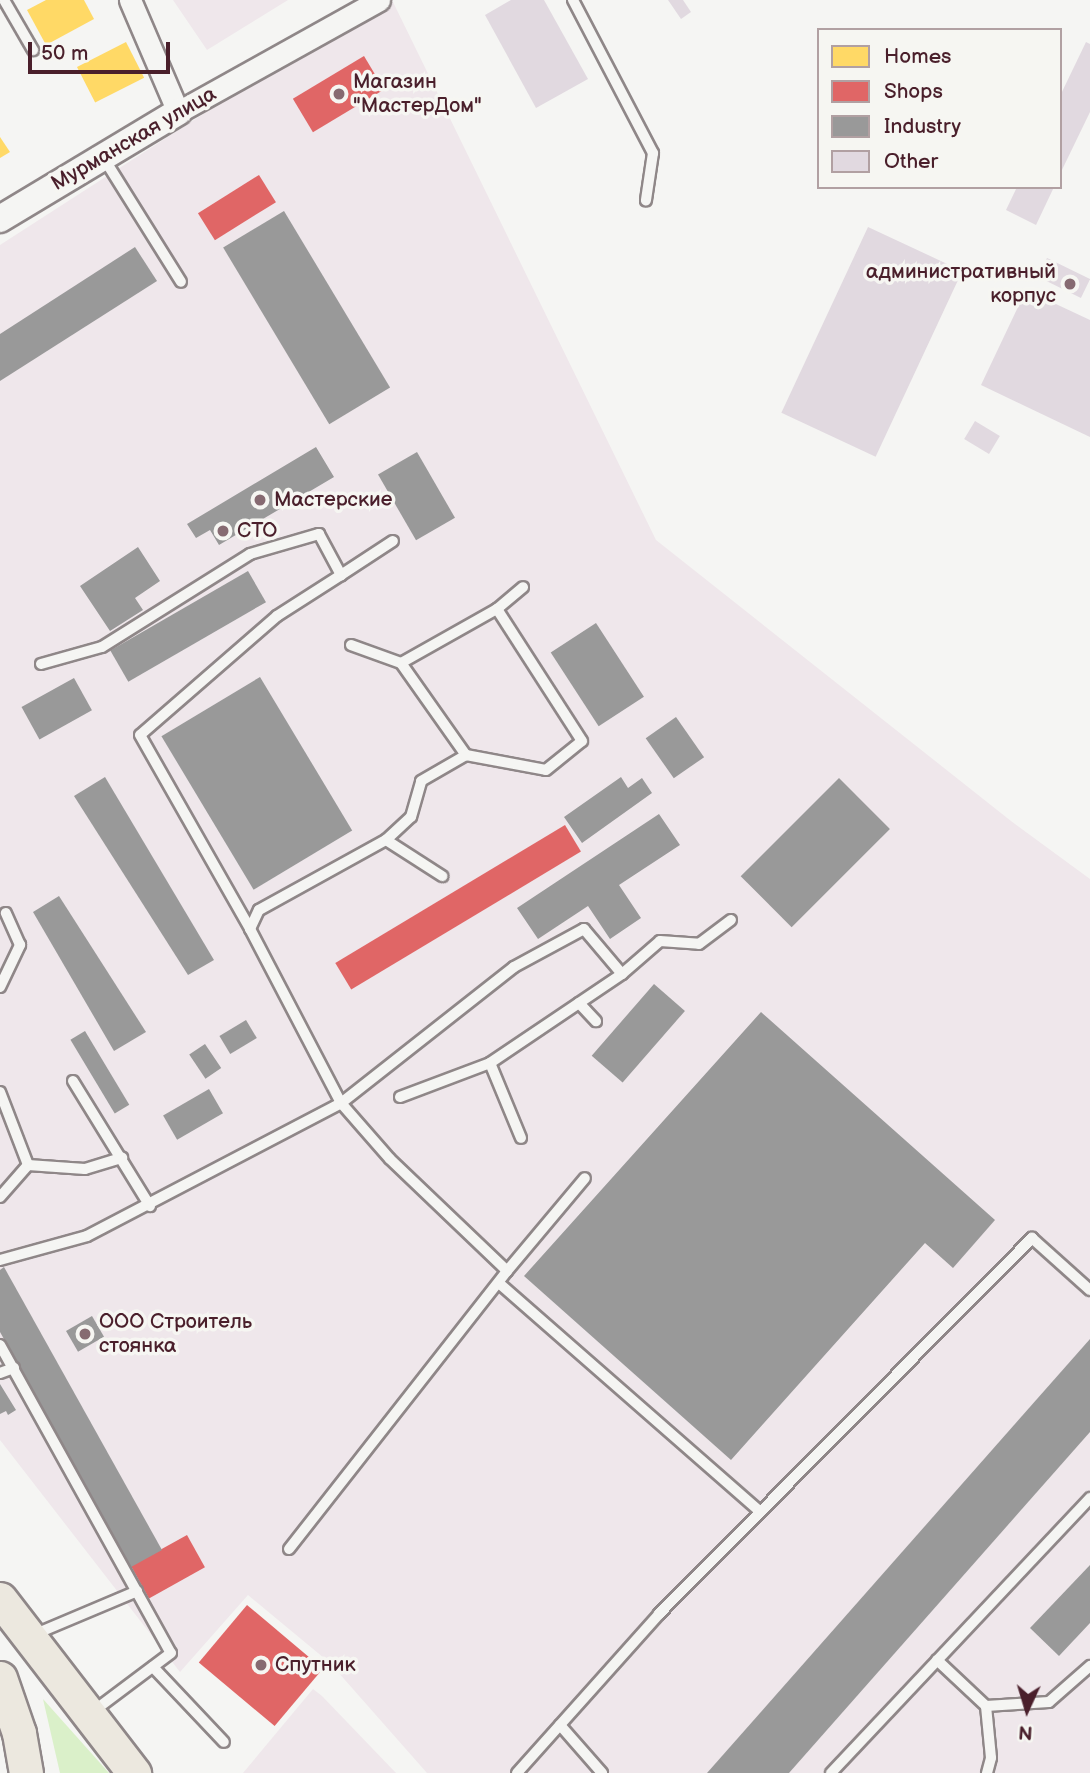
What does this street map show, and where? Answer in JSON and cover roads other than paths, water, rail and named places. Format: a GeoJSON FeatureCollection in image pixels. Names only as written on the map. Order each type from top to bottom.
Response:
{"type":"FeatureCollection","features":[{"type":"Feature","properties":{"kind":"main road"},"geometry":{"type":"LineString","coordinates":[[0,1599],[134,1773]]}},
{"type":"Feature","properties":{"kind":"main road"},"geometry":{"type":"LineString","coordinates":[[0,1678],[19,1733],[26,1773]]}},
{"type":"Feature","properties":{"kind":"street"},"geometry":{"type":"LineString","coordinates":[[130,0],[178,112]]}},
{"type":"Feature","properties":{"kind":"street","name":"Мурманская улица"},"geometry":{"type":"LineString","coordinates":[[0,219],[178,112],[379,0]]}},
{"type":"Feature","properties":{"kind":"lane"},"geometry":{"type":"LineString","coordinates":[[4,0],[33,50]]}},
{"type":"Feature","properties":{"kind":"lane"},"geometry":{"type":"LineString","coordinates":[[573,0],[653,153],[646,200]]}},
{"type":"Feature","properties":{"kind":"lane"},"geometry":{"type":"LineString","coordinates":[[103,157],[181,282]]}},
{"type":"Feature","properties":{"kind":"lane"},"geometry":{"type":"LineString","coordinates":[[41,664],[102,647],[250,554],[319,534],[341,575]]}},
{"type":"Feature","properties":{"kind":"lane"},"geometry":{"type":"LineString","coordinates":[[393,541],[277,616],[139,735],[250,929],[341,1103],[390,1159],[507,1271]]}},
{"type":"Feature","properties":{"kind":"lane"},"geometry":{"type":"LineString","coordinates":[[401,663],[497,609],[523,587]]}},
{"type":"Feature","properties":{"kind":"lane"},"geometry":{"type":"LineString","coordinates":[[250,929],[259,909],[386,840],[411,817],[421,781],[466,755],[546,770],[582,741],[497,609]]}},
{"type":"Feature","properties":{"kind":"lane"},"geometry":{"type":"LineString","coordinates":[[351,645],[401,663],[466,755]]}},
{"type":"Feature","properties":{"kind":"lane"},"geometry":{"type":"LineString","coordinates":[[386,840],[442,876]]}},
{"type":"Feature","properties":{"kind":"lane"},"geometry":{"type":"LineString","coordinates":[[0,987],[20,945],[6,914]]}},
{"type":"Feature","properties":{"kind":"lane"},"geometry":{"type":"LineString","coordinates":[[401,1097],[490,1063],[622,974],[660,941],[699,944],[731,920]]}},
{"type":"Feature","properties":{"kind":"lane"},"geometry":{"type":"LineString","coordinates":[[0,1260],[88,1236],[150,1206],[341,1103],[514,967],[584,929],[622,974]]}},
{"type":"Feature","properties":{"kind":"lane"},"geometry":{"type":"LineString","coordinates":[[579,1003],[596,1021]]}},
{"type":"Feature","properties":{"kind":"lane"},"geometry":{"type":"LineString","coordinates":[[490,1063],[521,1138]]}},
{"type":"Feature","properties":{"kind":"lane"},"geometry":{"type":"LineString","coordinates":[[73,1081],[150,1206]]}},
{"type":"Feature","properties":{"kind":"lane"},"geometry":{"type":"LineString","coordinates":[[0,1092],[27,1165]]}},
{"type":"Feature","properties":{"kind":"lane"},"geometry":{"type":"LineString","coordinates":[[27,1165],[85,1169],[122,1158]]}},
{"type":"Feature","properties":{"kind":"lane"},"geometry":{"type":"LineString","coordinates":[[0,1197],[27,1165]]}},
{"type":"Feature","properties":{"kind":"lane"},"geometry":{"type":"LineString","coordinates":[[289,1549],[500,1284],[507,1271],[585,1178]]}},
{"type":"Feature","properties":{"kind":"lane"},"geometry":{"type":"LineString","coordinates":[[517,1773],[759,1511],[1032,1238],[1090,1290]]}},
{"type":"Feature","properties":{"kind":"lane"},"geometry":{"type":"LineString","coordinates":[[500,1284],[759,1511]]}},
{"type":"Feature","properties":{"kind":"lane"},"geometry":{"type":"LineString","coordinates":[[0,1345],[171,1653],[89,1715]]}},
{"type":"Feature","properties":{"kind":"lane"},"geometry":{"type":"LineString","coordinates":[[0,1373],[14,1368]]}},
{"type":"Feature","properties":{"kind":"lane"},"geometry":{"type":"LineString","coordinates":[[831,1773],[1090,1498]]}},
{"type":"Feature","properties":{"kind":"lane"},"geometry":{"type":"LineString","coordinates":[[30,1637],[137,1591]]}},
{"type":"Feature","properties":{"kind":"lane"},"geometry":{"type":"LineString","coordinates":[[937,1660],[986,1706],[991,1758],[987,1773]]}},
{"type":"Feature","properties":{"kind":"lane"},"geometry":{"type":"LineString","coordinates":[[986,1706],[1049,1702],[1090,1666]]}},
{"type":"Feature","properties":{"kind":"lane"},"geometry":{"type":"LineString","coordinates":[[153,1667],[224,1742]]}},
{"type":"Feature","properties":{"kind":"lane"},"geometry":{"type":"LineString","coordinates":[[560,1725],[602,1773]]}},
{"type":"Feature","properties":{"kind":"place","name":"Магазин \"МастерДом\""},"geometry":{"type":"Point","coordinates":[339,94]}},
{"type":"Feature","properties":{"kind":"place","name":"административный корпус"},"geometry":{"type":"Point","coordinates":[1070,284]}},
{"type":"Feature","properties":{"kind":"place","name":"Мастерские"},"geometry":{"type":"Point","coordinates":[260,500]}},
{"type":"Feature","properties":{"kind":"place","name":"СТО"},"geometry":{"type":"Point","coordinates":[223,531]}},
{"type":"Feature","properties":{"kind":"place","name":"ООО Строитель стоянка"},"geometry":{"type":"Point","coordinates":[85,1334]}},
{"type":"Feature","properties":{"kind":"place","name":"Спутник"},"geometry":{"type":"Point","coordinates":[261,1665]}}]}
